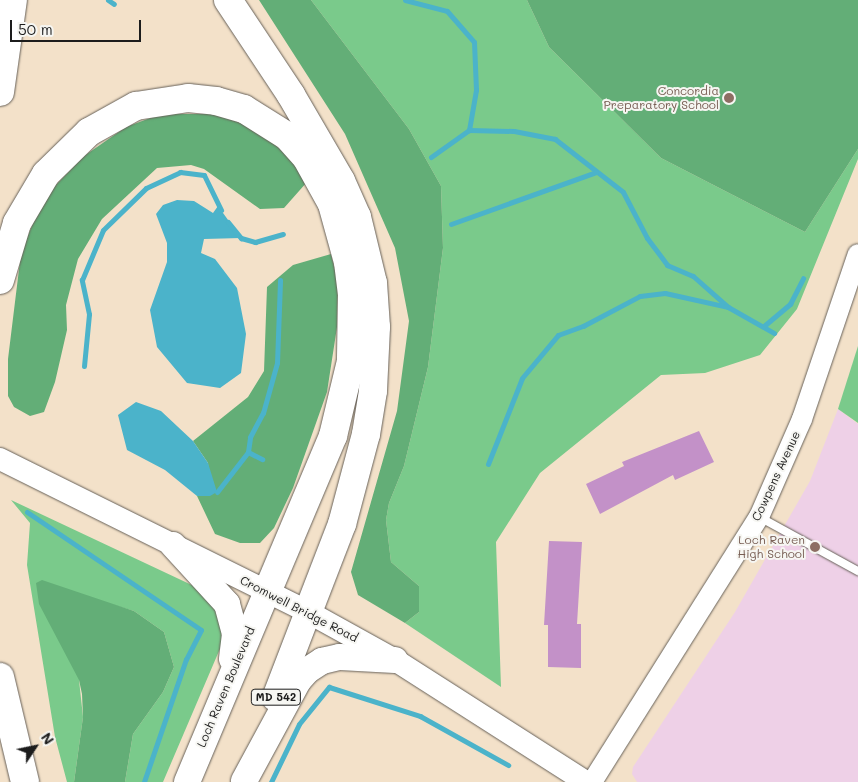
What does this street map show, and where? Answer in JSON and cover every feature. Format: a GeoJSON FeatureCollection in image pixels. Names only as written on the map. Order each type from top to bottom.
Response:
{"type":"FeatureCollection","features":[{"type":"Feature","properties":{"kind":"highway"},"geometry":{"type":"LineString","coordinates":[[0,92],[13,0]]}},
{"type":"Feature","properties":{"kind":"highway"},"geometry":{"type":"LineString","coordinates":[[228,0],[291,94],[341,181],[357,217],[373,283],[375,346],[373,391],[366,434],[342,524],[308,612]]}},
{"type":"Feature","properties":{"kind":"highway"},"geometry":{"type":"LineString","coordinates":[[0,280],[16,223],[46,174],[89,132],[136,106],[188,98],[235,106],[268,122],[287,136],[306,157],[332,204],[348,262],[352,294],[351,361],[334,436],[267,592]]}},
{"type":"Feature","properties":{"kind":"highway"},"geometry":{"type":"LineString","coordinates":[[0,677],[25,782]]}},
{"type":"Feature","properties":{"kind":"main road","name":"Cromwell Bridge Road"},"geometry":{"type":"LineString","coordinates":[[0,459],[308,612],[395,660],[586,782]]}},
{"type":"Feature","properties":{"kind":"main road"},"geometry":{"type":"LineString","coordinates":[[174,546],[227,604],[235,634],[230,677]]}},
{"type":"Feature","properties":{"kind":"main road","name":"Loch Raven Boulevard"},"geometry":{"type":"LineString","coordinates":[[187,782],[267,592]]}},
{"type":"Feature","properties":{"kind":"main road","name":"MD 542"},"geometry":{"type":"LineString","coordinates":[[244,781],[308,612]]}},
{"type":"Feature","properties":{"kind":"main road"},"geometry":{"type":"LineString","coordinates":[[244,781],[298,681],[308,670],[322,661],[340,657],[395,660]]}},
{"type":"Feature","properties":{"kind":"street","name":"Cowpens Avenue"},"geometry":{"type":"LineString","coordinates":[[592,782],[759,517],[802,419],[858,254]]}},
{"type":"Feature","properties":{"kind":"lane"},"geometry":{"type":"LineString","coordinates":[[759,517],[858,571]]}},
{"type":"Feature","properties":{"kind":"shaded area","name":"Loch Raven High School"},"geometry":{"type":"Polygon","coordinates":[[[838,409],[858,424],[858,782],[637,782],[632,774],[633,767],[735,612],[810,481],[838,409]]]}},
{"type":"Feature","properties":{"kind":"green space"},"geometry":{"type":"Polygon","coordinates":[[[259,0],[311,0],[409,129],[441,186],[443,248],[428,367],[404,466],[389,503],[386,520],[391,562],[419,586],[419,612],[405,623],[358,595],[351,572],[397,411],[409,321],[395,248],[345,134],[259,0]]]}},
{"type":"Feature","properties":{"kind":"green space"},"geometry":{"type":"Polygon","coordinates":[[[311,0],[527,0],[549,47],[661,158],[805,232],[858,149],[858,159],[797,309],[760,355],[705,373],[661,375],[540,473],[496,542],[501,687],[405,623],[419,612],[419,586],[391,562],[386,520],[389,503],[404,466],[428,367],[443,248],[441,186],[409,129],[311,0]]]}},
{"type":"Feature","properties":{"kind":"green space","name":"Concordia Preparatory School"},"geometry":{"type":"Polygon","coordinates":[[[527,0],[858,0],[858,149],[805,232],[661,158],[549,47],[527,0]]]}},
{"type":"Feature","properties":{"kind":"green space"},"geometry":{"type":"Polygon","coordinates":[[[161,114],[213,114],[253,127],[290,157],[307,182],[284,208],[260,209],[204,169],[191,165],[157,168],[102,219],[78,259],[66,305],[67,330],[55,382],[44,412],[30,416],[14,407],[8,396],[8,359],[21,253],[35,218],[51,190],[84,156],[126,127],[161,114]]]}},
{"type":"Feature","properties":{"kind":"green space"},"geometry":{"type":"Polygon","coordinates":[[[331,254],[338,282],[337,327],[327,392],[293,488],[274,528],[260,543],[240,543],[215,534],[197,496],[210,496],[208,463],[193,441],[248,397],[264,371],[267,287],[293,265],[331,254]]]}},
{"type":"Feature","properties":{"kind":"green space"},"geometry":{"type":"Polygon","coordinates":[[[858,346],[858,423],[838,409],[858,346]]]}},
{"type":"Feature","properties":{"kind":"green space"},"geometry":{"type":"Polygon","coordinates":[[[11,500],[196,587],[221,614],[222,644],[163,782],[125,782],[133,734],[163,692],[174,667],[164,632],[134,611],[97,600],[79,680],[83,717],[74,782],[67,782],[55,737],[27,565],[30,523],[11,500]]]}},
{"type":"Feature","properties":{"kind":"green space"},"geometry":{"type":"Polygon","coordinates":[[[42,580],[134,611],[164,632],[174,667],[163,692],[133,734],[125,782],[74,782],[83,717],[82,694],[79,680],[39,604],[36,583],[42,580]]]}},
{"type":"Feature","properties":{"kind":"water"},"geometry":{"type":"Polygon","coordinates":[[[177,200],[194,201],[213,213],[218,206],[241,238],[204,239],[201,253],[215,259],[237,288],[246,334],[241,373],[220,388],[187,383],[157,347],[150,310],[167,262],[167,243],[156,214],[163,205],[177,200]]]}},
{"type":"Feature","properties":{"kind":"water"},"geometry":{"type":"Polygon","coordinates":[[[136,402],[161,411],[193,441],[208,463],[217,492],[210,496],[197,496],[165,470],[127,450],[118,415],[136,402]]]}},
{"type":"Feature","properties":{"kind":"building"},"geometry":{"type":"Polygon","coordinates":[[[699,431],[714,462],[675,480],[673,475],[600,514],[586,484],[624,466],[622,462],[699,431]]]}},
{"type":"Feature","properties":{"kind":"building"},"geometry":{"type":"Polygon","coordinates":[[[549,541],[582,542],[577,624],[581,624],[581,668],[548,667],[548,625],[544,625],[549,541]]]}},
{"type":"Feature","properties":{"kind":"waterway"},"geometry":{"type":"LineString","coordinates":[[108,0],[114,4]]}},
{"type":"Feature","properties":{"kind":"waterway"},"geometry":{"type":"LineString","coordinates":[[405,0],[447,11],[474,42],[476,90],[469,130],[514,131],[555,139],[623,192],[647,238],[667,265],[693,276],[728,307],[774,333]]}},
{"type":"Feature","properties":{"kind":"waterway"},"geometry":{"type":"LineString","coordinates":[[431,157],[469,130]]}},
{"type":"Feature","properties":{"kind":"waterway"},"geometry":{"type":"LineString","coordinates":[[84,366],[89,314],[82,280],[103,230],[146,188],[180,172],[204,175],[221,210]]}},
{"type":"Feature","properties":{"kind":"waterway"},"geometry":{"type":"LineString","coordinates":[[451,224],[596,172]]}},
{"type":"Feature","properties":{"kind":"waterway"},"geometry":{"type":"LineString","coordinates":[[228,222],[241,238],[255,242],[283,234]]}},
{"type":"Feature","properties":{"kind":"waterway"},"geometry":{"type":"LineString","coordinates":[[765,325],[790,304],[803,278]]}},
{"type":"Feature","properties":{"kind":"waterway"},"geometry":{"type":"LineString","coordinates":[[217,492],[248,452],[250,437],[263,413],[277,363],[280,280]]}},
{"type":"Feature","properties":{"kind":"waterway"},"geometry":{"type":"LineString","coordinates":[[488,464],[522,378],[558,335],[583,326],[640,296],[665,293],[728,307]]}},
{"type":"Feature","properties":{"kind":"waterway"},"geometry":{"type":"LineString","coordinates":[[248,452],[262,459]]}},
{"type":"Feature","properties":{"kind":"waterway"},"geometry":{"type":"LineString","coordinates":[[27,512],[201,630],[186,659],[144,782]]}},
{"type":"Feature","properties":{"kind":"waterway"},"geometry":{"type":"LineString","coordinates":[[271,782],[299,724],[329,687],[420,716],[508,765]]}},
{"type":"Feature","properties":{"kind":"place","name":"Concordia Preparatory School"},"geometry":{"type":"Point","coordinates":[729,98]}},
{"type":"Feature","properties":{"kind":"place","name":"Loch Raven High School"},"geometry":{"type":"Point","coordinates":[815,547]}}]}
